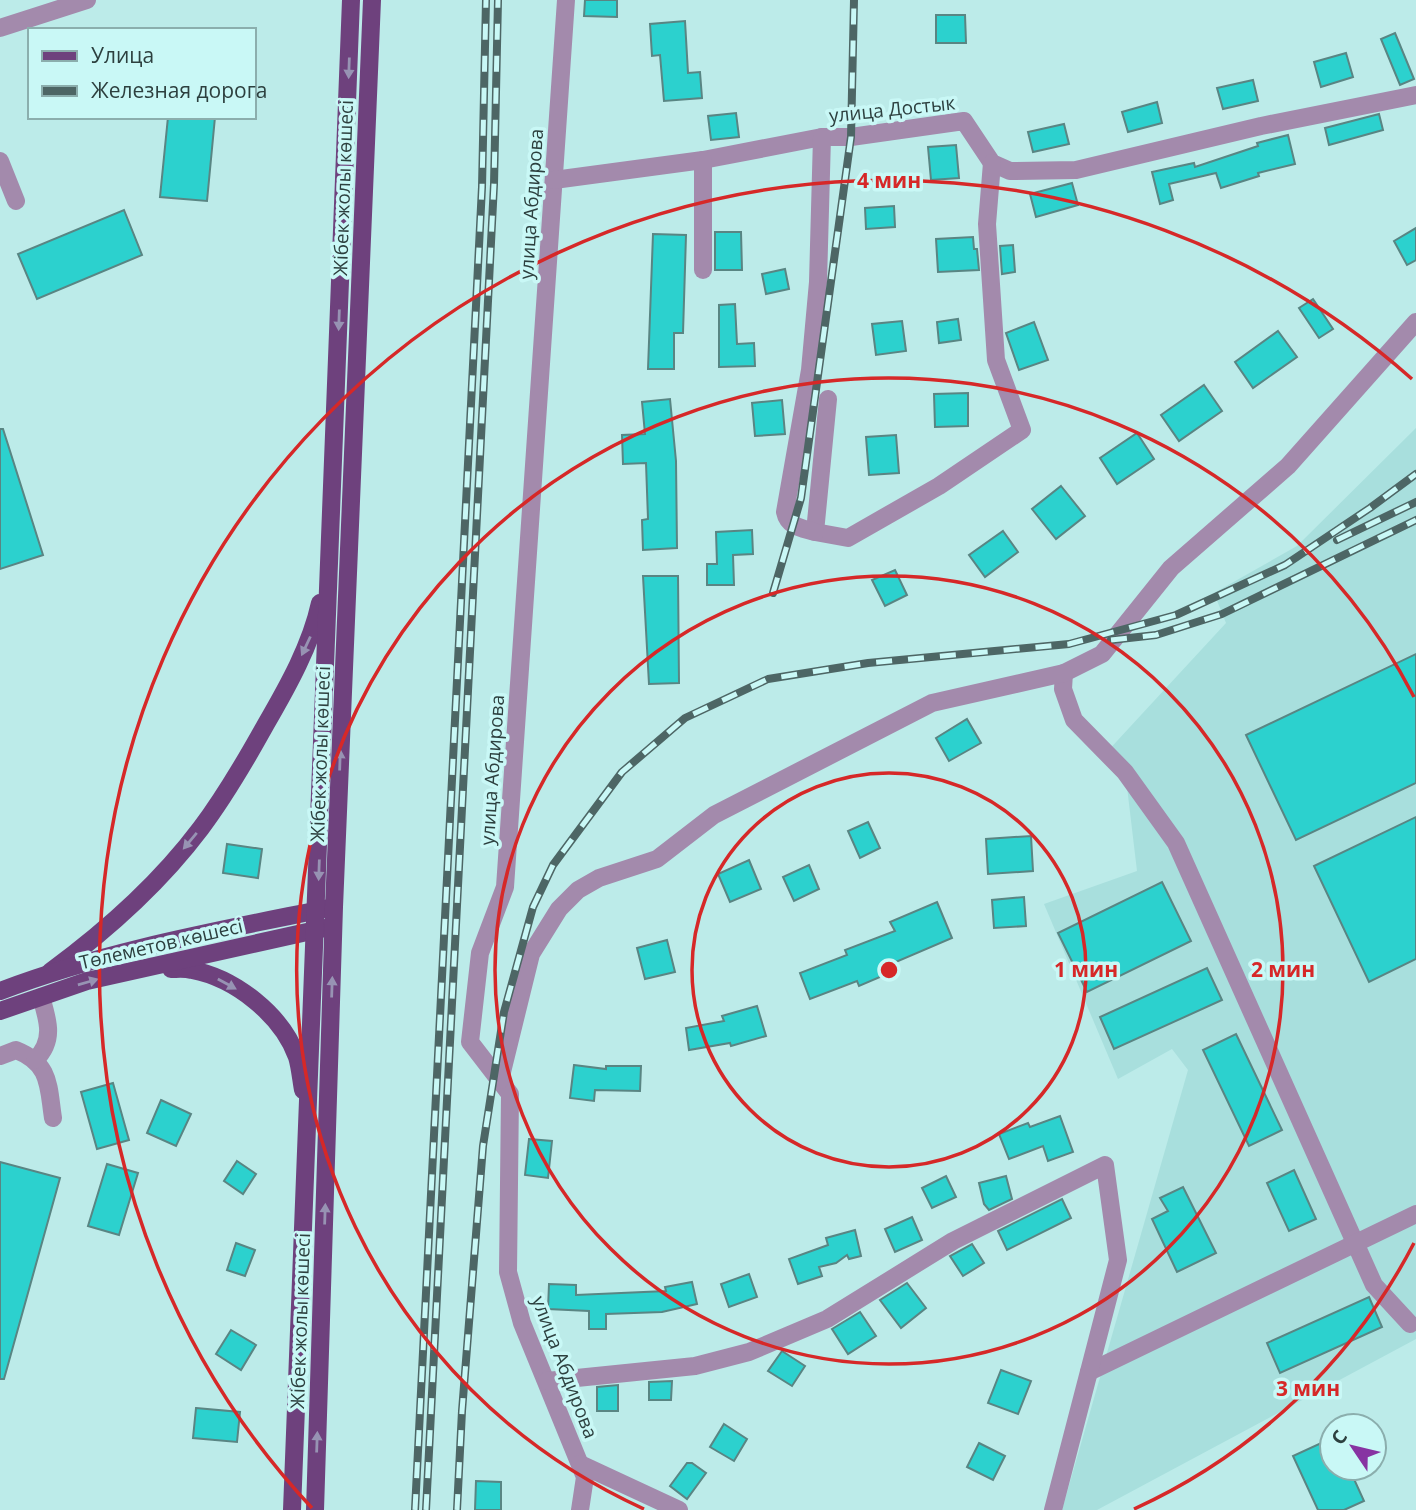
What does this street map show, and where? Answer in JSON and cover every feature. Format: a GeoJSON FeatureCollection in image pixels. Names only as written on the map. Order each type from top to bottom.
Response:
{"type":"FeatureCollection","features":[{"type":"Feature","properties":{"kind":"main road","name":"Жібек жолы көшесі"},"geometry":{"type":"LineString","coordinates":[[330,557],[351,0]]}},
{"type":"Feature","properties":{"kind":"main road","name":"Жібек жолы көшесі"},"geometry":{"type":"LineString","coordinates":[[326,909],[372,0]]}},
{"type":"Feature","properties":{"kind":"main road"},"geometry":{"type":"LineString","coordinates":[[308,1121],[326,928],[330,557]]}},
{"type":"Feature","properties":{"kind":"main road"},"geometry":{"type":"LineString","coordinates":[[50,972],[110,924],[156,881],[201,828],[281,699],[315,627],[330,557]]}},
{"type":"Feature","properties":{"kind":"main road"},"geometry":{"type":"LineString","coordinates":[[0,991],[50,972],[119,952],[326,909]]}},
{"type":"Feature","properties":{"kind":"main road","name":"Жібек жолы көшесі"},"geometry":{"type":"LineString","coordinates":[[315,1510],[326,928]]}},
{"type":"Feature","properties":{"kind":"main road","name":"Төлеметов көшесі"},"geometry":{"type":"LineString","coordinates":[[0,1011],[87,981],[326,928]]}},
{"type":"Feature","properties":{"kind":"main road"},"geometry":{"type":"LineString","coordinates":[[137,969],[191,970],[222,980],[251,998],[279,1025],[297,1057],[308,1121]]}},
{"type":"Feature","properties":{"kind":"main road","name":"Жібек жолы көшесі"},"geometry":{"type":"LineString","coordinates":[[292,1510],[308,1121]]}},
{"type":"Feature","properties":{"kind":"street"},"geometry":{"type":"LineString","coordinates":[[0,28],[87,0]]}},
{"type":"Feature","properties":{"kind":"street","name":"улица Абдирова"},"geometry":{"type":"LineString","coordinates":[[566,0],[505,887],[480,953],[470,1042],[510,1094],[508,1272],[522,1323],[585,1476],[580,1510]]}},
{"type":"Feature","properties":{"kind":"street"},"geometry":{"type":"LineString","coordinates":[[822,137],[818,282],[810,370],[785,512],[787,520],[793,525],[848,538],[939,486],[1022,430],[996,360],[987,224],[992,163],[1010,171],[1076,170],[1261,126],[1416,95]]}},
{"type":"Feature","properties":{"kind":"street","name":"улица Достык"},"geometry":{"type":"LineString","coordinates":[[554,180],[703,159],[822,137],[851,137],[964,121],[992,163]]}},
{"type":"Feature","properties":{"kind":"street"},"geometry":{"type":"LineString","coordinates":[[703,159],[703,270]]}},
{"type":"Feature","properties":{"kind":"street"},"geometry":{"type":"LineString","coordinates":[[0,160],[16,201]]}},
{"type":"Feature","properties":{"kind":"street"},"geometry":{"type":"LineString","coordinates":[[500,1080],[531,954],[552,918],[578,890],[599,878],[657,859],[715,815],[932,703],[1064,673],[1102,654],[1171,568],[1289,466],[1416,322]]}},
{"type":"Feature","properties":{"kind":"street"},"geometry":{"type":"LineString","coordinates":[[815,532],[828,399]]}},
{"type":"Feature","properties":{"kind":"street"},"geometry":{"type":"LineString","coordinates":[[1064,673],[1063,689],[1074,720],[1125,772],[1175,843],[1374,1285],[1410,1324]]}},
{"type":"Feature","properties":{"kind":"street"},"geometry":{"type":"LineString","coordinates":[[35,1060],[44,1049],[49,1032],[41,997]]}},
{"type":"Feature","properties":{"kind":"street"},"geometry":{"type":"LineString","coordinates":[[0,1056],[16,1050],[35,1060],[46,1073],[53,1118]]}},
{"type":"Feature","properties":{"kind":"street"},"geometry":{"type":"LineString","coordinates":[[547,1381],[695,1366],[750,1352],[827,1319],[953,1241],[1105,1165],[1118,1260],[1054,1510]]}},
{"type":"Feature","properties":{"kind":"street"},"geometry":{"type":"LineString","coordinates":[[1089,1372],[1416,1214]]}},
{"type":"Feature","properties":{"kind":"street"},"geometry":{"type":"LineString","coordinates":[[580,1464],[678,1510]]}},
{"type":"Feature","properties":{"kind":"shaded area"},"geometry":{"type":"Polygon","coordinates":[[[1416,428],[1416,1339],[1097,1510],[1062,1510],[1188,1070],[1172,1049],[1118,1079],[1044,904],[1137,871],[1127,787],[1105,754],[1226,623],[1214,593],[1297,546],[1416,428]]]}},
{"type":"Feature","properties":{"kind":"building"},"geometry":{"type":"Polygon","coordinates":[[[585,0],[617,0],[617,17],[584,16],[585,0]]]}},
{"type":"Feature","properties":{"kind":"building"},"geometry":{"type":"Polygon","coordinates":[[[936,15],[965,15],[966,43],[936,43],[936,15]]]}},
{"type":"Feature","properties":{"kind":"building"},"geometry":{"type":"Polygon","coordinates":[[[685,21],[688,73],[700,72],[702,98],[664,101],[660,55],[652,56],[650,24],[685,21]]]}},
{"type":"Feature","properties":{"kind":"building"},"geometry":{"type":"Polygon","coordinates":[[[1395,33],[1414,79],[1400,85],[1381,39],[1395,33]]]}},
{"type":"Feature","properties":{"kind":"building"},"geometry":{"type":"Polygon","coordinates":[[[1346,53],[1353,77],[1321,87],[1314,62],[1346,53]]]}},
{"type":"Feature","properties":{"kind":"building"},"geometry":{"type":"Polygon","coordinates":[[[1253,80],[1258,101],[1223,109],[1217,88],[1253,80]]]}},
{"type":"Feature","properties":{"kind":"building"},"geometry":{"type":"Polygon","coordinates":[[[1157,102],[1162,123],[1128,132],[1122,112],[1157,102]]]}},
{"type":"Feature","properties":{"kind":"building"},"geometry":{"type":"Polygon","coordinates":[[[736,113],[739,137],[711,140],[708,116],[736,113]]]}},
{"type":"Feature","properties":{"kind":"building"},"geometry":{"type":"Polygon","coordinates":[[[1379,114],[1383,130],[1329,145],[1325,128],[1379,114]]]}},
{"type":"Feature","properties":{"kind":"building"},"geometry":{"type":"Polygon","coordinates":[[[168,119],[215,119],[207,201],[160,197],[168,119]]]}},
{"type":"Feature","properties":{"kind":"building"},"geometry":{"type":"Polygon","coordinates":[[[1064,124],[1069,144],[1033,152],[1028,132],[1064,124]]]}},
{"type":"Feature","properties":{"kind":"building"},"geometry":{"type":"Polygon","coordinates":[[[1288,135],[1295,164],[1258,173],[1259,176],[1221,188],[1216,173],[1169,184],[1173,200],[1160,204],[1152,172],[1194,163],[1195,167],[1258,146],[1257,143],[1288,135]]]}},
{"type":"Feature","properties":{"kind":"building"},"geometry":{"type":"Polygon","coordinates":[[[956,145],[959,178],[931,180],[928,147],[956,145]]]}},
{"type":"Feature","properties":{"kind":"building"},"geometry":{"type":"Polygon","coordinates":[[[1072,183],[1078,205],[1036,217],[1030,194],[1072,183]]]}},
{"type":"Feature","properties":{"kind":"building"},"geometry":{"type":"Polygon","coordinates":[[[894,206],[895,227],[866,229],[865,208],[894,206]]]}},
{"type":"Feature","properties":{"kind":"building"},"geometry":{"type":"Polygon","coordinates":[[[124,210],[142,255],[37,299],[18,254],[124,210]]]}},
{"type":"Feature","properties":{"kind":"building"},"geometry":{"type":"Polygon","coordinates":[[[1416,228],[1416,260],[1407,265],[1394,241],[1416,228]]]}},
{"type":"Feature","properties":{"kind":"building"},"geometry":{"type":"Polygon","coordinates":[[[715,232],[741,232],[742,270],[715,270],[715,232]]]}},
{"type":"Feature","properties":{"kind":"building"},"geometry":{"type":"Polygon","coordinates":[[[653,234],[686,235],[683,333],[674,333],[674,369],[648,369],[653,234]]]}},
{"type":"Feature","properties":{"kind":"building"},"geometry":{"type":"Polygon","coordinates":[[[973,237],[979,270],[938,272],[936,239],[973,237]]]}},
{"type":"Feature","properties":{"kind":"building"},"geometry":{"type":"Polygon","coordinates":[[[1013,245],[1015,272],[1002,274],[1000,246],[1013,245]]]}},
{"type":"Feature","properties":{"kind":"building"},"geometry":{"type":"Polygon","coordinates":[[[785,269],[789,289],[766,294],[762,274],[785,269]]]}},
{"type":"Feature","properties":{"kind":"building"},"geometry":{"type":"Polygon","coordinates":[[[1313,299],[1333,329],[1319,338],[1299,308],[1313,299]]]}},
{"type":"Feature","properties":{"kind":"building"},"geometry":{"type":"Polygon","coordinates":[[[735,304],[737,344],[754,343],[755,366],[719,367],[719,305],[735,304]]]}},
{"type":"Feature","properties":{"kind":"building"},"geometry":{"type":"Polygon","coordinates":[[[958,319],[961,340],[939,343],[937,322],[958,319]]]}},
{"type":"Feature","properties":{"kind":"building"},"geometry":{"type":"Polygon","coordinates":[[[902,321],[906,351],[876,355],[872,324],[902,321]]]}},
{"type":"Feature","properties":{"kind":"building"},"geometry":{"type":"Polygon","coordinates":[[[1034,322],[1048,360],[1019,370],[1006,333],[1034,322]]]}},
{"type":"Feature","properties":{"kind":"building"},"geometry":{"type":"Polygon","coordinates":[[[1278,331],[1297,357],[1253,388],[1235,362],[1278,331]]]}},
{"type":"Feature","properties":{"kind":"building"},"geometry":{"type":"Polygon","coordinates":[[[1204,385],[1222,411],[1179,441],[1161,415],[1204,385]]]}},
{"type":"Feature","properties":{"kind":"building"},"geometry":{"type":"Polygon","coordinates":[[[968,393],[968,426],[935,427],[934,394],[968,393]]]}},
{"type":"Feature","properties":{"kind":"building"},"geometry":{"type":"Polygon","coordinates":[[[670,399],[676,461],[677,548],[643,550],[642,520],[648,519],[646,463],[623,464],[622,435],[645,434],[642,402],[670,399]]]}},
{"type":"Feature","properties":{"kind":"building"},"geometry":{"type":"Polygon","coordinates":[[[782,400],[785,434],[755,436],[752,403],[782,400]]]}},
{"type":"Feature","properties":{"kind":"building"},"geometry":{"type":"Polygon","coordinates":[[[0,429],[3,429],[43,555],[0,569],[0,429]]]}},
{"type":"Feature","properties":{"kind":"building"},"geometry":{"type":"Polygon","coordinates":[[[1137,433],[1154,459],[1117,484],[1100,458],[1137,433]]]}},
{"type":"Feature","properties":{"kind":"building"},"geometry":{"type":"Polygon","coordinates":[[[896,435],[899,473],[869,475],[866,437],[896,435]]]}},
{"type":"Feature","properties":{"kind":"building"},"geometry":{"type":"Polygon","coordinates":[[[1061,486],[1085,516],[1056,539],[1032,509],[1061,486]]]}},
{"type":"Feature","properties":{"kind":"building"},"geometry":{"type":"Polygon","coordinates":[[[752,530],[753,554],[733,555],[734,585],[707,585],[707,564],[717,564],[716,532],[752,530]]]}},
{"type":"Feature","properties":{"kind":"building"},"geometry":{"type":"Polygon","coordinates":[[[1003,531],[1018,552],[985,577],[969,555],[1003,531]]]}},
{"type":"Feature","properties":{"kind":"building"},"geometry":{"type":"Polygon","coordinates":[[[895,570],[907,595],[885,606],[872,580],[895,570]]]}},
{"type":"Feature","properties":{"kind":"building"},"geometry":{"type":"Polygon","coordinates":[[[643,576],[678,576],[679,683],[649,684],[643,576]]]}},
{"type":"Feature","properties":{"kind":"building"},"geometry":{"type":"Polygon","coordinates":[[[1416,654],[1416,783],[1296,840],[1246,735],[1416,654]]]}},
{"type":"Feature","properties":{"kind":"building"},"geometry":{"type":"Polygon","coordinates":[[[967,719],[981,743],[949,761],[936,738],[967,719]]]}},
{"type":"Feature","properties":{"kind":"building"},"geometry":{"type":"Polygon","coordinates":[[[1416,817],[1416,959],[1369,982],[1314,866],[1416,817]]]}},
{"type":"Feature","properties":{"kind":"building"},"geometry":{"type":"Polygon","coordinates":[[[868,822],[880,848],[860,858],[848,831],[868,822]]]}},
{"type":"Feature","properties":{"kind":"building"},"geometry":{"type":"Polygon","coordinates":[[[1031,836],[1033,871],[988,874],[986,839],[1031,836]]]}},
{"type":"Feature","properties":{"kind":"building"},"geometry":{"type":"Polygon","coordinates":[[[227,844],[262,849],[258,878],[223,873],[227,844]]]}},
{"type":"Feature","properties":{"kind":"building"},"geometry":{"type":"Polygon","coordinates":[[[749,860],[761,889],[730,902],[718,874],[749,860]]]}},
{"type":"Feature","properties":{"kind":"building"},"geometry":{"type":"Polygon","coordinates":[[[809,865],[819,889],[794,901],[783,877],[809,865]]]}},
{"type":"Feature","properties":{"kind":"building"},"geometry":{"type":"Polygon","coordinates":[[[1162,882],[1191,941],[1087,992],[1058,933],[1162,882]]]}},
{"type":"Feature","properties":{"kind":"building"},"geometry":{"type":"Polygon","coordinates":[[[1024,897],[1026,926],[994,928],[992,900],[1024,897]]]}},
{"type":"Feature","properties":{"kind":"building"},"geometry":{"type":"Polygon","coordinates":[[[937,902],[952,938],[884,967],[887,974],[859,986],[857,981],[810,999],[800,973],[847,955],[845,950],[895,931],[890,922],[937,902]]]}},
{"type":"Feature","properties":{"kind":"building"},"geometry":{"type":"Polygon","coordinates":[[[667,940],[675,972],[645,979],[637,948],[667,940]]]}},
{"type":"Feature","properties":{"kind":"building"},"geometry":{"type":"Polygon","coordinates":[[[1207,968],[1222,1000],[1114,1049],[1100,1017],[1207,968]]]}},
{"type":"Feature","properties":{"kind":"building"},"geometry":{"type":"Polygon","coordinates":[[[757,1006],[766,1036],[731,1046],[730,1043],[689,1050],[686,1028],[724,1021],[722,1016],[757,1006]]]}},
{"type":"Feature","properties":{"kind":"building"},"geometry":{"type":"Polygon","coordinates":[[[1236,1034],[1282,1130],[1249,1146],[1203,1050],[1236,1034]]]}},
{"type":"Feature","properties":{"kind":"building"},"geometry":{"type":"Polygon","coordinates":[[[574,1065],[606,1069],[606,1066],[641,1066],[640,1091],[595,1090],[594,1101],[570,1098],[574,1065]]]}},
{"type":"Feature","properties":{"kind":"building"},"geometry":{"type":"Polygon","coordinates":[[[113,1083],[129,1140],[97,1149],[81,1092],[113,1083]]]}},
{"type":"Feature","properties":{"kind":"building"},"geometry":{"type":"Polygon","coordinates":[[[161,1100],[191,1114],[176,1146],[147,1133],[161,1100]]]}},
{"type":"Feature","properties":{"kind":"building"},"geometry":{"type":"Polygon","coordinates":[[[1060,1116],[1073,1152],[1048,1161],[1043,1146],[1009,1159],[999,1134],[1028,1123],[1030,1127],[1060,1116]]]}},
{"type":"Feature","properties":{"kind":"building"},"geometry":{"type":"Polygon","coordinates":[[[529,1139],[552,1141],[548,1178],[525,1175],[529,1139]]]}},
{"type":"Feature","properties":{"kind":"building"},"geometry":{"type":"Polygon","coordinates":[[[237,1161],[256,1174],[243,1194],[224,1181],[237,1161]]]}},
{"type":"Feature","properties":{"kind":"building"},"geometry":{"type":"Polygon","coordinates":[[[0,1162],[60,1178],[4,1379],[0,1379],[0,1162]]]}},
{"type":"Feature","properties":{"kind":"building"},"geometry":{"type":"Polygon","coordinates":[[[107,1164],[138,1173],[119,1235],[88,1226],[107,1164]]]}},
{"type":"Feature","properties":{"kind":"building"},"geometry":{"type":"Polygon","coordinates":[[[1294,1170],[1316,1219],[1289,1231],[1267,1183],[1294,1170]]]}},
{"type":"Feature","properties":{"kind":"building"},"geometry":{"type":"Polygon","coordinates":[[[946,1176],[956,1197],[932,1208],[922,1188],[946,1176]]]}},
{"type":"Feature","properties":{"kind":"building"},"geometry":{"type":"Polygon","coordinates":[[[1006,1176],[1012,1199],[989,1210],[984,1204],[979,1183],[1006,1176]]]}},
{"type":"Feature","properties":{"kind":"building"},"geometry":{"type":"Polygon","coordinates":[[[1183,1187],[1216,1253],[1177,1272],[1152,1219],[1168,1211],[1160,1198],[1183,1187]]]}},
{"type":"Feature","properties":{"kind":"building"},"geometry":{"type":"Polygon","coordinates":[[[1062,1199],[1071,1218],[1007,1250],[998,1231],[1062,1199]]]}},
{"type":"Feature","properties":{"kind":"building"},"geometry":{"type":"Polygon","coordinates":[[[912,1217],[922,1240],[895,1252],[885,1229],[912,1217]]]}},
{"type":"Feature","properties":{"kind":"building"},"geometry":{"type":"Polygon","coordinates":[[[855,1230],[861,1256],[849,1259],[847,1255],[836,1263],[819,1267],[822,1276],[798,1284],[789,1259],[828,1245],[826,1238],[855,1230]]]}},
{"type":"Feature","properties":{"kind":"building"},"geometry":{"type":"Polygon","coordinates":[[[236,1243],[255,1250],[245,1276],[227,1270],[236,1243]]]}},
{"type":"Feature","properties":{"kind":"building"},"geometry":{"type":"Polygon","coordinates":[[[972,1244],[984,1263],[963,1276],[950,1256],[972,1244]]]}},
{"type":"Feature","properties":{"kind":"building"},"geometry":{"type":"Polygon","coordinates":[[[749,1274],[757,1297],[729,1307],[721,1284],[749,1274]]]}},
{"type":"Feature","properties":{"kind":"building"},"geometry":{"type":"Polygon","coordinates":[[[692,1282],[697,1304],[662,1312],[606,1314],[606,1329],[589,1329],[589,1311],[548,1309],[549,1284],[576,1285],[576,1295],[666,1291],[665,1287],[692,1282]]]}},
{"type":"Feature","properties":{"kind":"building"},"geometry":{"type":"Polygon","coordinates":[[[907,1283],[926,1308],[901,1328],[880,1300],[907,1283]]]}},
{"type":"Feature","properties":{"kind":"building"},"geometry":{"type":"Polygon","coordinates":[[[1369,1297],[1382,1327],[1280,1373],[1267,1343],[1369,1297]]]}},
{"type":"Feature","properties":{"kind":"building"},"geometry":{"type":"Polygon","coordinates":[[[860,1312],[876,1336],[848,1354],[832,1329],[860,1312]]]}},
{"type":"Feature","properties":{"kind":"building"},"geometry":{"type":"Polygon","coordinates":[[[231,1330],[256,1345],[241,1370],[216,1354],[231,1330]]]}},
{"type":"Feature","properties":{"kind":"building"},"geometry":{"type":"Polygon","coordinates":[[[782,1351],[805,1366],[792,1386],[768,1371],[782,1351]]]}},
{"type":"Feature","properties":{"kind":"building"},"geometry":{"type":"Polygon","coordinates":[[[1001,1370],[1031,1381],[1018,1414],[988,1403],[1001,1370]]]}},
{"type":"Feature","properties":{"kind":"building"},"geometry":{"type":"Polygon","coordinates":[[[672,1381],[671,1400],[649,1400],[649,1382],[672,1381]]]}},
{"type":"Feature","properties":{"kind":"building"},"geometry":{"type":"Polygon","coordinates":[[[618,1385],[618,1411],[597,1411],[597,1387],[618,1385]]]}},
{"type":"Feature","properties":{"kind":"building"},"geometry":{"type":"Polygon","coordinates":[[[196,1408],[240,1412],[237,1442],[193,1438],[196,1408]]]}},
{"type":"Feature","properties":{"kind":"building"},"geometry":{"type":"Polygon","coordinates":[[[724,1424],[747,1439],[734,1461],[710,1447],[724,1424]]]}},
{"type":"Feature","properties":{"kind":"building"},"geometry":{"type":"Polygon","coordinates":[[[979,1443],[1005,1456],[993,1480],[967,1467],[979,1443]]]}},
{"type":"Feature","properties":{"kind":"building"},"geometry":{"type":"Polygon","coordinates":[[[1318,1444],[1318,1482],[1355,1482],[1364,1501],[1344,1510],[1318,1510],[1293,1456],[1318,1444]]]}},
{"type":"Feature","properties":{"kind":"building"},"geometry":{"type":"Polygon","coordinates":[[[687,1463],[692,1463],[706,1473],[687,1499],[670,1486],[687,1463]]]}},
{"type":"Feature","properties":{"kind":"building"},"geometry":{"type":"Polygon","coordinates":[[[476,1481],[501,1482],[501,1510],[475,1510],[476,1481]]]}},
{"type":"Feature","properties":{"kind":"railway"},"geometry":{"type":"LineString","coordinates":[[415,1510],[482,187],[486,0]]}},
{"type":"Feature","properties":{"kind":"railway"},"geometry":{"type":"LineString","coordinates":[[426,1510],[494,184],[498,0]]}},
{"type":"Feature","properties":{"kind":"railway"},"geometry":{"type":"LineString","coordinates":[[773,593],[801,498],[851,137],[854,0]]}},
{"type":"Feature","properties":{"kind":"railway"},"geometry":{"type":"LineString","coordinates":[[457,1510],[483,1146],[504,1012],[533,907],[553,865],[622,772],[685,718],[768,679],[868,663],[1069,644],[1176,615],[1285,565],[1416,474]]}},
{"type":"Feature","properties":{"kind":"railway"},"geometry":{"type":"LineString","coordinates":[[1337,540],[1416,502]]}},
{"type":"Feature","properties":{"kind":"railway"},"geometry":{"type":"LineString","coordinates":[[1111,640],[1156,635],[1222,614],[1416,520]]}}]}
